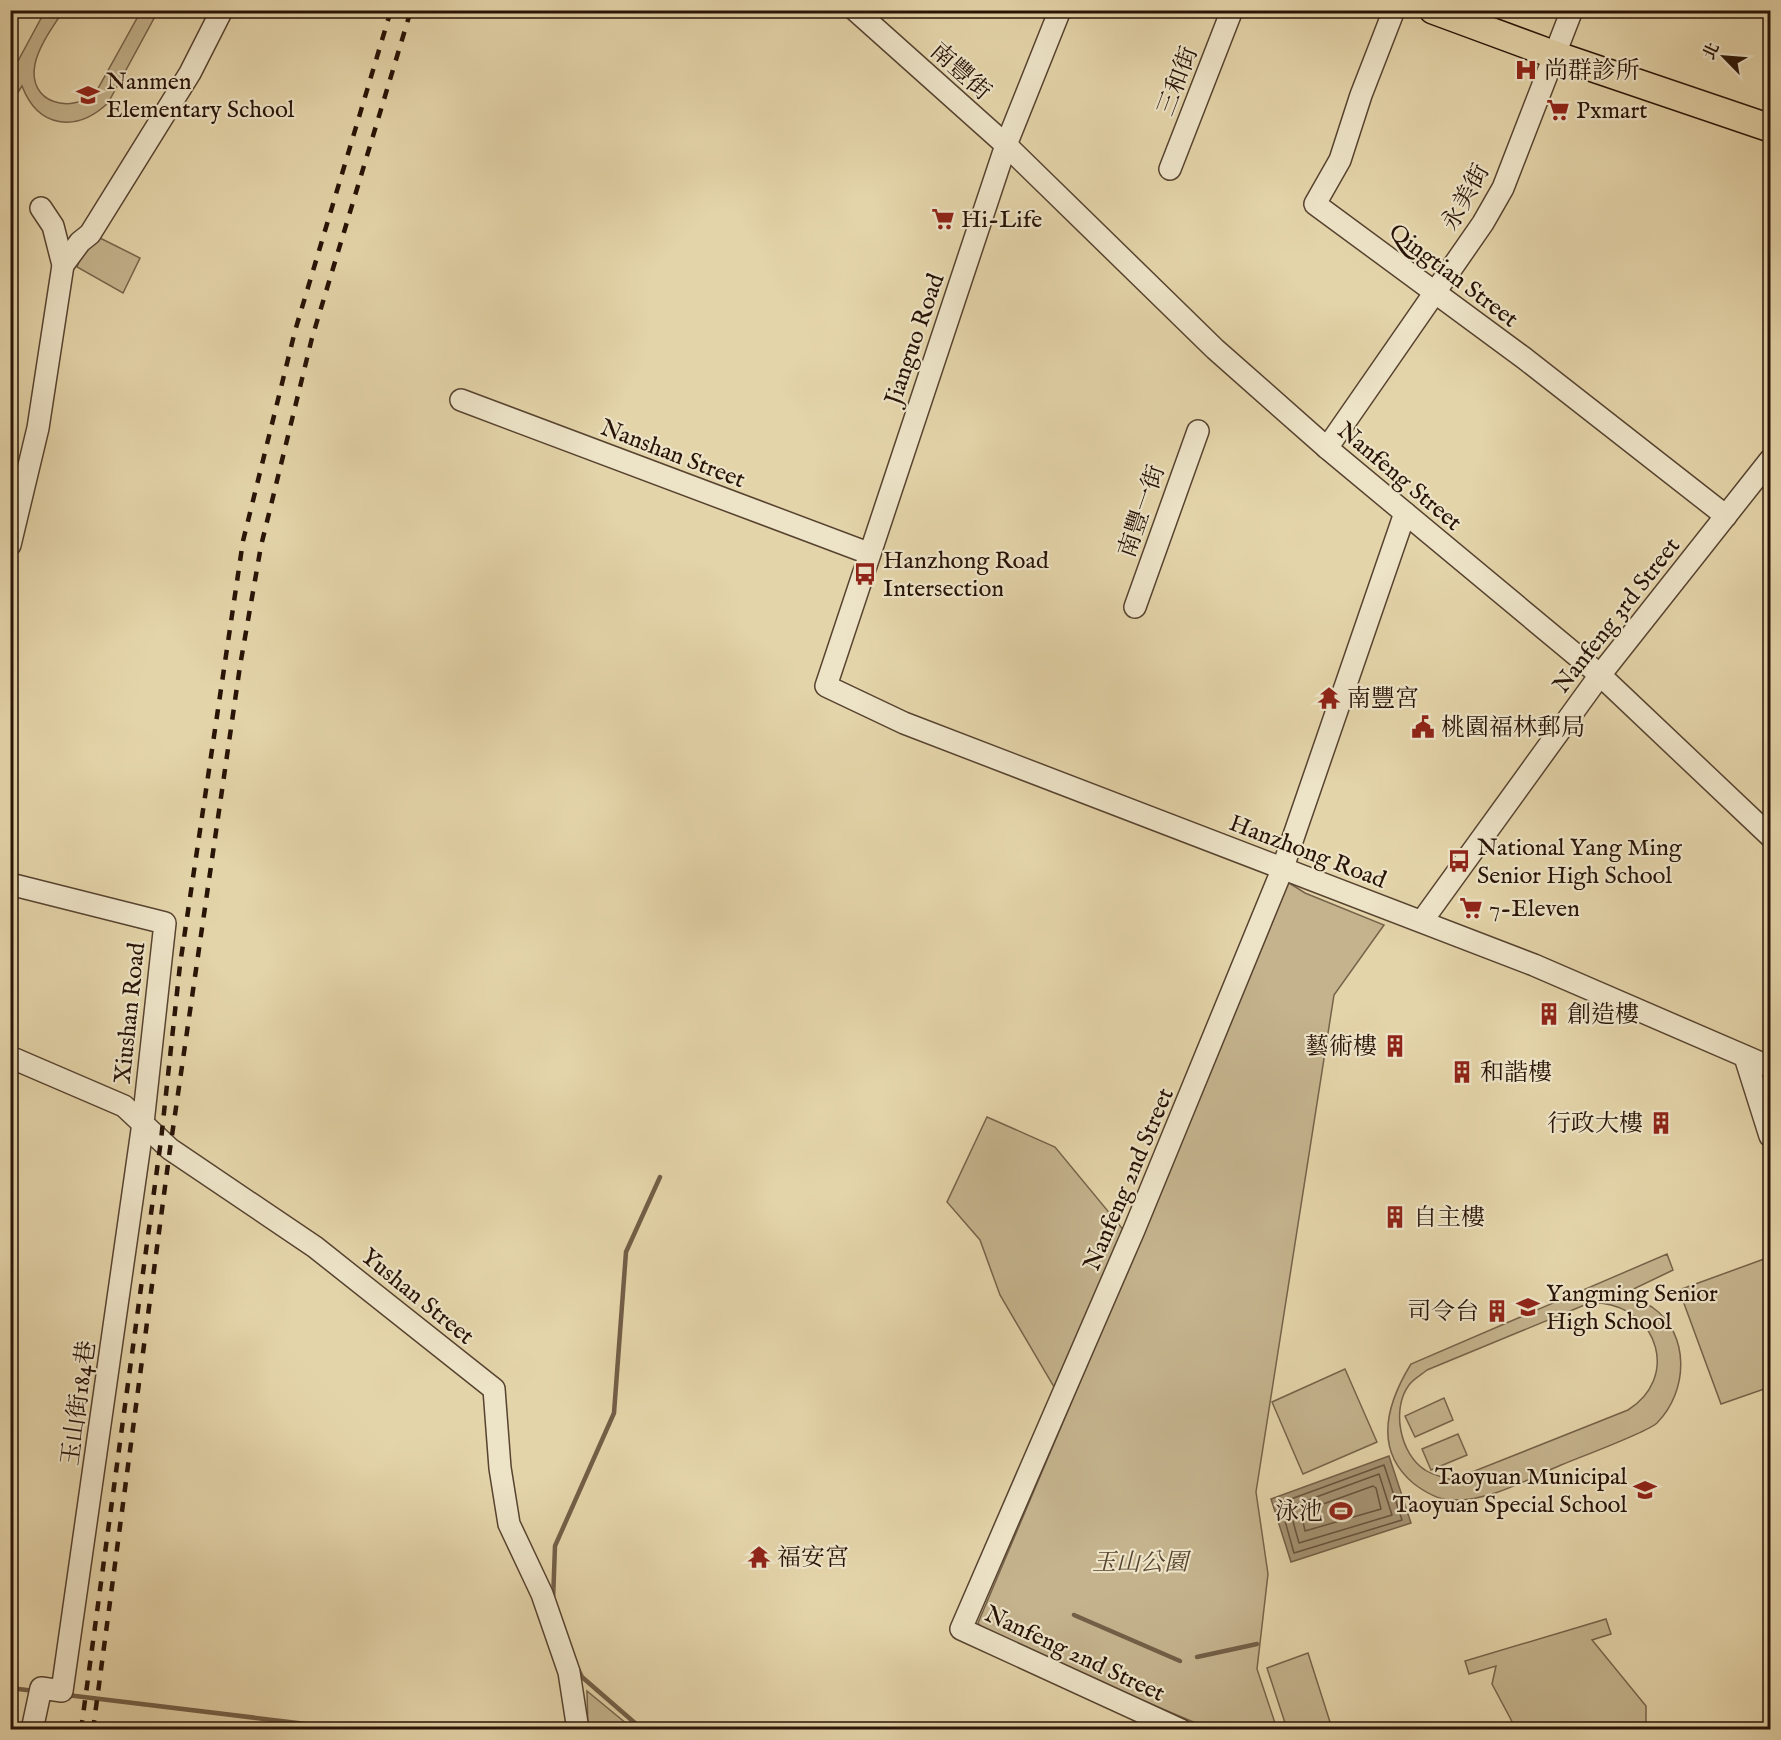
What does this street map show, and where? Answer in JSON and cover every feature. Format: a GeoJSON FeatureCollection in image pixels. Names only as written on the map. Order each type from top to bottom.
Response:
{"type":"FeatureCollection","features":[{"type":"Feature","properties":{"kind":"main road"},"geometry":{"type":"LineString","coordinates":[[1433,10],[1555,55],[1770,128]]}},
{"type":"Feature","properties":{"kind":"street"},"geometry":{"type":"LineString","coordinates":[[63,265],[80,242],[90,234],[128,174],[190,73],[222,10]]}},
{"type":"Feature","properties":{"kind":"street","name":"南豐街"},"geometry":{"type":"LineString","coordinates":[[855,10],[1006,145]]}},
{"type":"Feature","properties":{"kind":"street","name":"Jianguo Road"},"geometry":{"type":"LineString","coordinates":[[826,686],[868,553],[1006,145],[1060,10]]}},
{"type":"Feature","properties":{"kind":"street","name":"三和街"},"geometry":{"type":"LineString","coordinates":[[1170,169],[1232,10]]}},
{"type":"Feature","properties":{"kind":"street","name":"Qingtian Street"},"geometry":{"type":"LineString","coordinates":[[1394,10],[1361,95],[1340,160],[1315,204],[1436,292],[1726,516]]}},
{"type":"Feature","properties":{"kind":"street","name":"永美街"},"geometry":{"type":"LineString","coordinates":[[1327,448],[1436,292],[1503,188],[1572,10]]}},
{"type":"Feature","properties":{"kind":"street","name":"Nanfeng Street"},"geometry":{"type":"LineString","coordinates":[[1006,145],[1200,335],[1327,448],[1600,675],[1770,836]]}},
{"type":"Feature","properties":{"kind":"street"},"geometry":{"type":"LineString","coordinates":[[10,545],[38,428],[63,265],[53,225],[41,208]]}},
{"type":"Feature","properties":{"kind":"street","name":"Nanshan Street"},"geometry":{"type":"LineString","coordinates":[[461,400],[868,553]]}},
{"type":"Feature","properties":{"kind":"street","name":"南豐一街"},"geometry":{"type":"LineString","coordinates":[[1135,607],[1198,431]]}},
{"type":"Feature","properties":{"kind":"street","name":"Nanfeng 3rd Street"},"geometry":{"type":"LineString","coordinates":[[1422,921],[1600,675],[1770,460]]}},
{"type":"Feature","properties":{"kind":"street","name":"Nanfeng 2nd Street"},"geometry":{"type":"LineString","coordinates":[[1181,1730],[961,1629],[1164,1161],[1282,870],[1405,513]]}},
{"type":"Feature","properties":{"kind":"street","name":"Hanzhong Road"},"geometry":{"type":"LineString","coordinates":[[826,686],[904,723],[1282,870],[1422,921],[1625,1003],[1745,1058],[1770,1067]]}},
{"type":"Feature","properties":{"kind":"street","name":"Xiushan Road"},"geometry":{"type":"LineString","coordinates":[[10,884],[165,923],[143,1123]]}},
{"type":"Feature","properties":{"kind":"street","name":"Yushan Street"},"geometry":{"type":"LineString","coordinates":[[10,1057],[123,1106],[170,1149],[315,1247],[494,1389],[500,1468],[509,1524],[542,1594],[569,1672],[578,1730]]}},
{"type":"Feature","properties":{"kind":"street"},"geometry":{"type":"LineString","coordinates":[[1745,1058],[1770,1136]]}},
{"type":"Feature","properties":{"kind":"street","name":"玉山街184巷"},"geometry":{"type":"LineString","coordinates":[[32,1730],[40,1693],[62,1691],[67,1664],[143,1123]]}},
{"type":"Feature","properties":{"kind":"green space"},"geometry":{"type":"Polygon","coordinates":[[[45,11],[63,11],[40,50],[35,64],[34,77],[44,96],[64,104],[86,99],[96,92],[141,11],[158,11],[108,103],[96,113],[83,119],[59,122],[48,118],[29,100],[22,86],[15,97],[11,95],[11,74],[45,11]]]}},
{"type":"Feature","properties":{"kind":"green space"},"geometry":{"type":"Polygon","coordinates":[[[98,237],[140,258],[123,293],[77,267],[85,246],[98,237]]]}},
{"type":"Feature","properties":{"kind":"green space","name":"玉山公園"},"geometry":{"type":"Polygon","coordinates":[[[1286,881],[1305,893],[1384,925],[1334,995],[1256,1492],[1268,1574],[1257,1669],[1277,1729],[1210,1729],[987,1635],[978,1623],[1182,1141],[1286,881]]]}},
{"type":"Feature","properties":{"kind":"green space"},"geometry":{"type":"Polygon","coordinates":[[[987,1117],[1055,1147],[1126,1233],[1054,1387],[1000,1295],[980,1240],[947,1202],[987,1117]]]}},
{"type":"Feature","properties":{"kind":"green space"},"geometry":{"type":"Polygon","coordinates":[[[1667,1254],[1673,1270],[1623,1294],[1652,1307],[1665,1318],[1674,1332],[1679,1347],[1681,1364],[1679,1380],[1675,1396],[1657,1423],[1627,1439],[1493,1494],[1464,1500],[1440,1498],[1417,1486],[1400,1470],[1392,1456],[1388,1441],[1391,1410],[1411,1364],[1667,1254]],[[1601,1303],[1587,1304],[1427,1370],[1415,1379],[1403,1395],[1400,1418],[1404,1442],[1416,1463],[1434,1475],[1452,1480],[1628,1410],[1644,1397],[1653,1381],[1657,1364],[1655,1347],[1648,1331],[1637,1318],[1621,1308],[1601,1303]]]}},
{"type":"Feature","properties":{"kind":"green space"},"geometry":{"type":"Polygon","coordinates":[[[1764,1259],[1770,1276],[1770,1387],[1721,1404],[1679,1290],[1764,1259]]]}},
{"type":"Feature","properties":{"kind":"green space"},"geometry":{"type":"Polygon","coordinates":[[[1345,1369],[1377,1442],[1303,1474],[1272,1402],[1345,1369]]]}},
{"type":"Feature","properties":{"kind":"green space"},"geometry":{"type":"Polygon","coordinates":[[[1444,1398],[1453,1420],[1415,1437],[1405,1416],[1444,1398]]]}},
{"type":"Feature","properties":{"kind":"green space"},"geometry":{"type":"Polygon","coordinates":[[[1458,1434],[1467,1455],[1431,1470],[1422,1449],[1458,1434]]]}},
{"type":"Feature","properties":{"kind":"green space"},"geometry":{"type":"Polygon","coordinates":[[[1606,1619],[1611,1634],[1592,1640],[1646,1706],[1646,1729],[1516,1729],[1492,1684],[1496,1666],[1469,1674],[1465,1661],[1606,1619]]]}},
{"type":"Feature","properties":{"kind":"green space"},"geometry":{"type":"Polygon","coordinates":[[[1308,1653],[1330,1722],[1305,1729],[1287,1729],[1267,1668],[1308,1653]]]}},
{"type":"Feature","properties":{"kind":"green space"},"geometry":{"type":"Polygon","coordinates":[[[587,1691],[633,1729],[588,1729],[587,1691]]]}},
{"type":"Feature","properties":{"kind":"water","name":"泳池"},"geometry":{"type":"Polygon","coordinates":[[[1389,1456],[1411,1523],[1291,1562],[1271,1499],[1389,1456]]]}},
{"type":"Feature","properties":{"kind":"waterway"},"geometry":{"type":"LineString","coordinates":[[553,1601],[555,1546],[614,1413],[626,1252],[660,1177]]}},
{"type":"Feature","properties":{"kind":"waterway"},"geometry":{"type":"LineString","coordinates":[[1074,1615],[1180,1661]]}},
{"type":"Feature","properties":{"kind":"waterway"},"geometry":{"type":"LineString","coordinates":[[1197,1657],[1257,1644]]}},
{"type":"Feature","properties":{"kind":"waterway"},"geometry":{"type":"LineString","coordinates":[[577,1667],[582,1677],[643,1730]]}},
{"type":"Feature","properties":{"kind":"waterway"},"geometry":{"type":"LineString","coordinates":[[10,1688],[35,1691]]}},
{"type":"Feature","properties":{"kind":"waterway"},"geometry":{"type":"LineString","coordinates":[[67,1695],[356,1730]]}},
{"type":"Feature","properties":{"kind":"railway"},"geometry":{"type":"LineString","coordinates":[[81,1730],[161,1140],[180,965],[243,541],[295,331],[391,10]]}},
{"type":"Feature","properties":{"kind":"railway"},"geometry":{"type":"LineString","coordinates":[[93,1730],[170,1149],[240,666],[261,546],[312,338],[411,10]]}},
{"type":"Feature","properties":{"kind":"place","name":"尚群診所"},"geometry":{"type":"Point","coordinates":[1526,70]}},
{"type":"Feature","properties":{"kind":"place","name":"Nanmen Elementary School"},"geometry":{"type":"Point","coordinates":[88,95]}},
{"type":"Feature","properties":{"kind":"place","name":"Pxmart"},"geometry":{"type":"Point","coordinates":[1558,110]}},
{"type":"Feature","properties":{"kind":"place","name":"Hi-Life"},"geometry":{"type":"Point","coordinates":[943,219]}},
{"type":"Feature","properties":{"kind":"place","name":"Hanzhong Road Intersection"},"geometry":{"type":"Point","coordinates":[865,574]}},
{"type":"Feature","properties":{"kind":"place","name":"南豐宮"},"geometry":{"type":"Point","coordinates":[1329,698]}},
{"type":"Feature","properties":{"kind":"place","name":"桃園福林郵局"},"geometry":{"type":"Point","coordinates":[1423,727]}},
{"type":"Feature","properties":{"kind":"place","name":"National Yang Ming Senior High School"},"geometry":{"type":"Point","coordinates":[1459,861]}},
{"type":"Feature","properties":{"kind":"place","name":"7-Eleven"},"geometry":{"type":"Point","coordinates":[1471,908]}},
{"type":"Feature","properties":{"kind":"place","name":"創造樓"},"geometry":{"type":"Point","coordinates":[1549,1014]}},
{"type":"Feature","properties":{"kind":"place","name":"藝術樓"},"geometry":{"type":"Point","coordinates":[1395,1046]}},
{"type":"Feature","properties":{"kind":"place","name":"和諧樓"},"geometry":{"type":"Point","coordinates":[1462,1072]}},
{"type":"Feature","properties":{"kind":"place","name":"行政大樓"},"geometry":{"type":"Point","coordinates":[1661,1123]}},
{"type":"Feature","properties":{"kind":"place","name":"自主樓"},"geometry":{"type":"Point","coordinates":[1395,1217]}},
{"type":"Feature","properties":{"kind":"place","name":"Yangming Senior High School"},"geometry":{"type":"Point","coordinates":[1528,1307]}},
{"type":"Feature","properties":{"kind":"place","name":"司令台"},"geometry":{"type":"Point","coordinates":[1497,1311]}},
{"type":"Feature","properties":{"kind":"place","name":"Taoyuan Municipal Taoyuan Special School"},"geometry":{"type":"Point","coordinates":[1645,1490]}},
{"type":"Feature","properties":{"kind":"place","name":"泳池"},"geometry":{"type":"Point","coordinates":[1341,1511]}},
{"type":"Feature","properties":{"kind":"place","name":"福安宮"},"geometry":{"type":"Point","coordinates":[759,1557]}}]}
